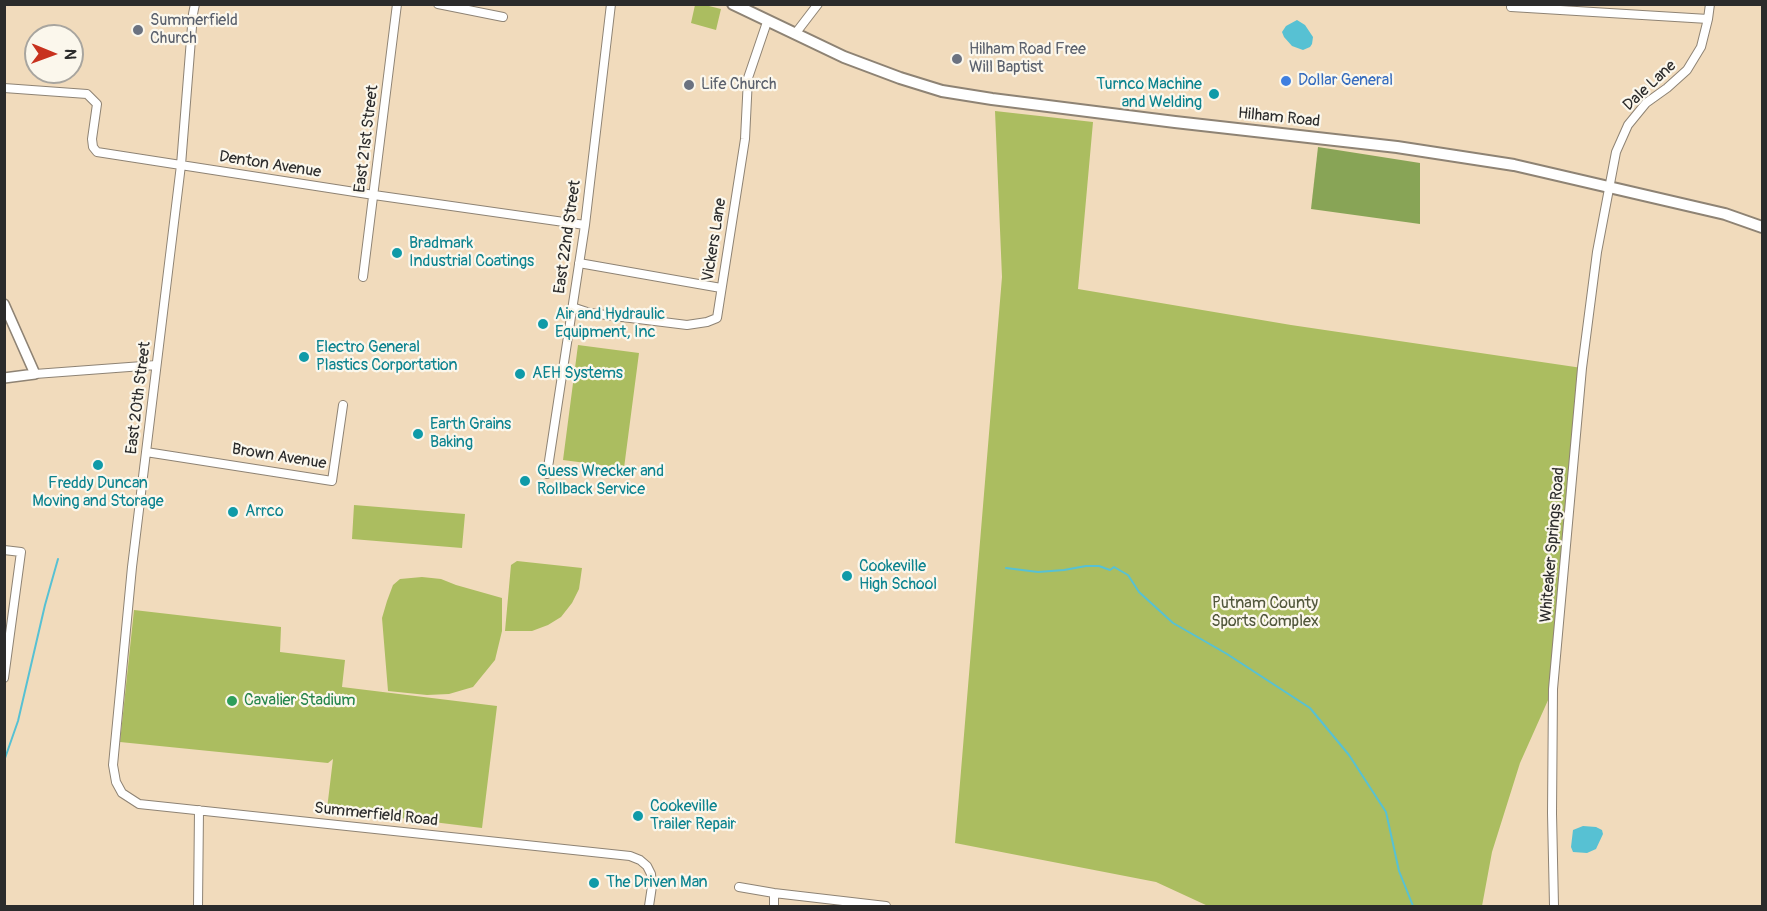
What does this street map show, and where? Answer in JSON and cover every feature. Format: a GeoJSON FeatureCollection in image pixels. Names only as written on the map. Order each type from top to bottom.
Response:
{"type":"FeatureCollection","features":[{"type":"Feature","properties":{"kind":"main road","name":"Hilham Road"},"geometry":{"type":"LineString","coordinates":[[733,4],[844,57],[942,91],[992,99],[1397,147],[1514,165],[1725,214],[1762,227]]}},
{"type":"Feature","properties":{"kind":"street","name":"East 20th Street"},"geometry":{"type":"LineString","coordinates":[[122,793],[113,765],[132,567],[181,165],[195,4]]}},
{"type":"Feature","properties":{"kind":"street","name":"East 21st Street"},"geometry":{"type":"LineString","coordinates":[[363,277],[397,4]]}},
{"type":"Feature","properties":{"kind":"street"},"geometry":{"type":"LineString","coordinates":[[438,4],[503,18]]}},
{"type":"Feature","properties":{"kind":"street","name":"East 22nd Street"},"geometry":{"type":"LineString","coordinates":[[547,474],[585,225],[611,4]]}},
{"type":"Feature","properties":{"kind":"street"},"geometry":{"type":"LineString","coordinates":[[795,34],[818,4]]}},
{"type":"Feature","properties":{"kind":"street","name":"Dale Lane"},"geometry":{"type":"LineString","coordinates":[[1610,188],[1616,152],[1628,125],[1646,103],[1687,70],[1701,47],[1710,4]]}},
{"type":"Feature","properties":{"kind":"street"},"geometry":{"type":"LineString","coordinates":[[1511,7],[1708,19]]}},
{"type":"Feature","properties":{"kind":"street","name":"Vickers Lane"},"geometry":{"type":"LineString","coordinates":[[572,307],[590,313],[687,325],[717,318],[746,139],[748,78],[767,22]]}},
{"type":"Feature","properties":{"kind":"street","name":"Denton Avenue"},"geometry":{"type":"LineString","coordinates":[[4,88],[87,94],[97,104],[92,138],[93,147],[98,152],[585,225]]}},
{"type":"Feature","properties":{"kind":"street","name":"Whiteaker Springs Road"},"geometry":{"type":"LineString","coordinates":[[1554,906],[1553,689],[1582,368],[1597,252],[1610,188]]}},
{"type":"Feature","properties":{"kind":"street"},"geometry":{"type":"LineString","coordinates":[[579,263],[721,288]]}},
{"type":"Feature","properties":{"kind":"street"},"geometry":{"type":"LineString","coordinates":[[4,304],[35,374]]}},
{"type":"Feature","properties":{"kind":"street"},"geometry":{"type":"LineString","coordinates":[[4,378],[156,365]]}},
{"type":"Feature","properties":{"kind":"street","name":"Brown Avenue"},"geometry":{"type":"LineString","coordinates":[[146,452],[332,481],[343,405]]}},
{"type":"Feature","properties":{"kind":"street"},"geometry":{"type":"LineString","coordinates":[[4,550],[21,552],[4,678]]}},
{"type":"Feature","properties":{"kind":"street","name":"Summerfield Road"},"geometry":{"type":"LineString","coordinates":[[122,793],[139,804],[630,856],[640,860],[651,874],[649,906]]}},
{"type":"Feature","properties":{"kind":"street"},"geometry":{"type":"LineString","coordinates":[[198,906],[199,810]]}},
{"type":"Feature","properties":{"kind":"street"},"geometry":{"type":"LineString","coordinates":[[739,887],[886,906]]}},
{"type":"Feature","properties":{"kind":"street"},"geometry":{"type":"LineString","coordinates":[[774,893],[774,906]]}},
{"type":"Feature","properties":{"kind":"green space"},"geometry":{"type":"Polygon","coordinates":[[[695,5],[721,9],[716,30],[691,23],[695,5]]]}},
{"type":"Feature","properties":{"kind":"green space","name":"Putnam County Sports Complex"},"geometry":{"type":"Polygon","coordinates":[[[995,111],[1093,122],[1078,289],[1291,325],[1582,368],[1553,689],[1520,763],[1492,852],[1482,906],[1208,906],[1156,882],[955,843],[1002,277],[995,111]]]}},
{"type":"Feature","properties":{"kind":"green space"},"geometry":{"type":"Polygon","coordinates":[[[1318,147],[1420,163],[1420,224],[1311,209],[1318,147]]]}},
{"type":"Feature","properties":{"kind":"green space"},"geometry":{"type":"Polygon","coordinates":[[[578,345],[639,353],[624,468],[563,460],[578,345]]]}},
{"type":"Feature","properties":{"kind":"green space"},"geometry":{"type":"Polygon","coordinates":[[[354,505],[465,514],[462,548],[352,539],[354,505]]]}},
{"type":"Feature","properties":{"kind":"green space"},"geometry":{"type":"Polygon","coordinates":[[[517,561],[582,568],[579,589],[561,617],[532,631],[505,631],[511,565],[517,561]]]}},
{"type":"Feature","properties":{"kind":"green space"},"geometry":{"type":"Polygon","coordinates":[[[422,577],[441,579],[502,598],[502,631],[495,660],[473,687],[449,694],[427,695],[388,691],[382,618],[387,601],[393,585],[400,579],[422,577]]]}},
{"type":"Feature","properties":{"kind":"green space"},"geometry":{"type":"Polygon","coordinates":[[[134,610],[281,627],[280,652],[345,660],[342,687],[497,706],[482,828],[327,809],[333,759],[328,763],[120,742],[134,610]]]}},
{"type":"Feature","properties":{"kind":"water"},"geometry":{"type":"Polygon","coordinates":[[[1297,20],[1305,25],[1313,37],[1310,47],[1303,50],[1292,46],[1282,32],[1286,26],[1297,20]]]}},
{"type":"Feature","properties":{"kind":"water"},"geometry":{"type":"Polygon","coordinates":[[[1583,826],[1596,827],[1602,830],[1603,834],[1596,849],[1587,853],[1573,852],[1571,847],[1573,830],[1583,826]]]}},
{"type":"Feature","properties":{"kind":"waterway"},"geometry":{"type":"LineString","coordinates":[[4,761],[18,721],[58,559]]}},
{"type":"Feature","properties":{"kind":"waterway"},"geometry":{"type":"LineString","coordinates":[[1006,568],[1038,572],[1086,566],[1099,566],[1110,570],[1114,567],[1128,575],[1139,592],[1173,623],[1227,654],[1310,708],[1349,755],[1386,812],[1399,871],[1413,906]]}},
{"type":"Feature","properties":{"kind":"waterway"},"geometry":{"type":"LineString","coordinates":[[4,807],[4,814]]}},
{"type":"Feature","properties":{"kind":"place","name":"Summerfield Church"},"geometry":{"type":"Point","coordinates":[138,30]}},
{"type":"Feature","properties":{"kind":"place","name":"Hilham Road Free Will Baptist"},"geometry":{"type":"Point","coordinates":[957,59]}},
{"type":"Feature","properties":{"kind":"place","name":"Dollar General"},"geometry":{"type":"Point","coordinates":[1286,81]}},
{"type":"Feature","properties":{"kind":"place","name":"Life Church"},"geometry":{"type":"Point","coordinates":[689,85]}},
{"type":"Feature","properties":{"kind":"place","name":"Turnco Machine and Welding"},"geometry":{"type":"Point","coordinates":[1214,94]}},
{"type":"Feature","properties":{"kind":"place","name":"Bradmark Industrial Coatings"},"geometry":{"type":"Point","coordinates":[397,253]}},
{"type":"Feature","properties":{"kind":"place","name":"Air and Hydraulic Equipment, Inc"},"geometry":{"type":"Point","coordinates":[543,324]}},
{"type":"Feature","properties":{"kind":"place","name":"Electro General Plastics Corportation"},"geometry":{"type":"Point","coordinates":[304,357]}},
{"type":"Feature","properties":{"kind":"place","name":"AEH Systems"},"geometry":{"type":"Point","coordinates":[520,374]}},
{"type":"Feature","properties":{"kind":"place","name":"Earth Grains Baking"},"geometry":{"type":"Point","coordinates":[418,434]}},
{"type":"Feature","properties":{"kind":"place","name":"Freddy Duncan Moving and Storage"},"geometry":{"type":"Point","coordinates":[98,465]}},
{"type":"Feature","properties":{"kind":"place","name":"Guess Wrecker and Rollback Service"},"geometry":{"type":"Point","coordinates":[525,481]}},
{"type":"Feature","properties":{"kind":"place","name":"Arrco"},"geometry":{"type":"Point","coordinates":[233,512]}},
{"type":"Feature","properties":{"kind":"place","name":"Cookeville High School"},"geometry":{"type":"Point","coordinates":[847,576]}},
{"type":"Feature","properties":{"kind":"place","name":"Cavalier Stadium"},"geometry":{"type":"Point","coordinates":[232,701]}},
{"type":"Feature","properties":{"kind":"place","name":"Cookeville Trailer Repair"},"geometry":{"type":"Point","coordinates":[638,816]}},
{"type":"Feature","properties":{"kind":"place","name":"The Driven Man"},"geometry":{"type":"Point","coordinates":[594,883]}}]}
